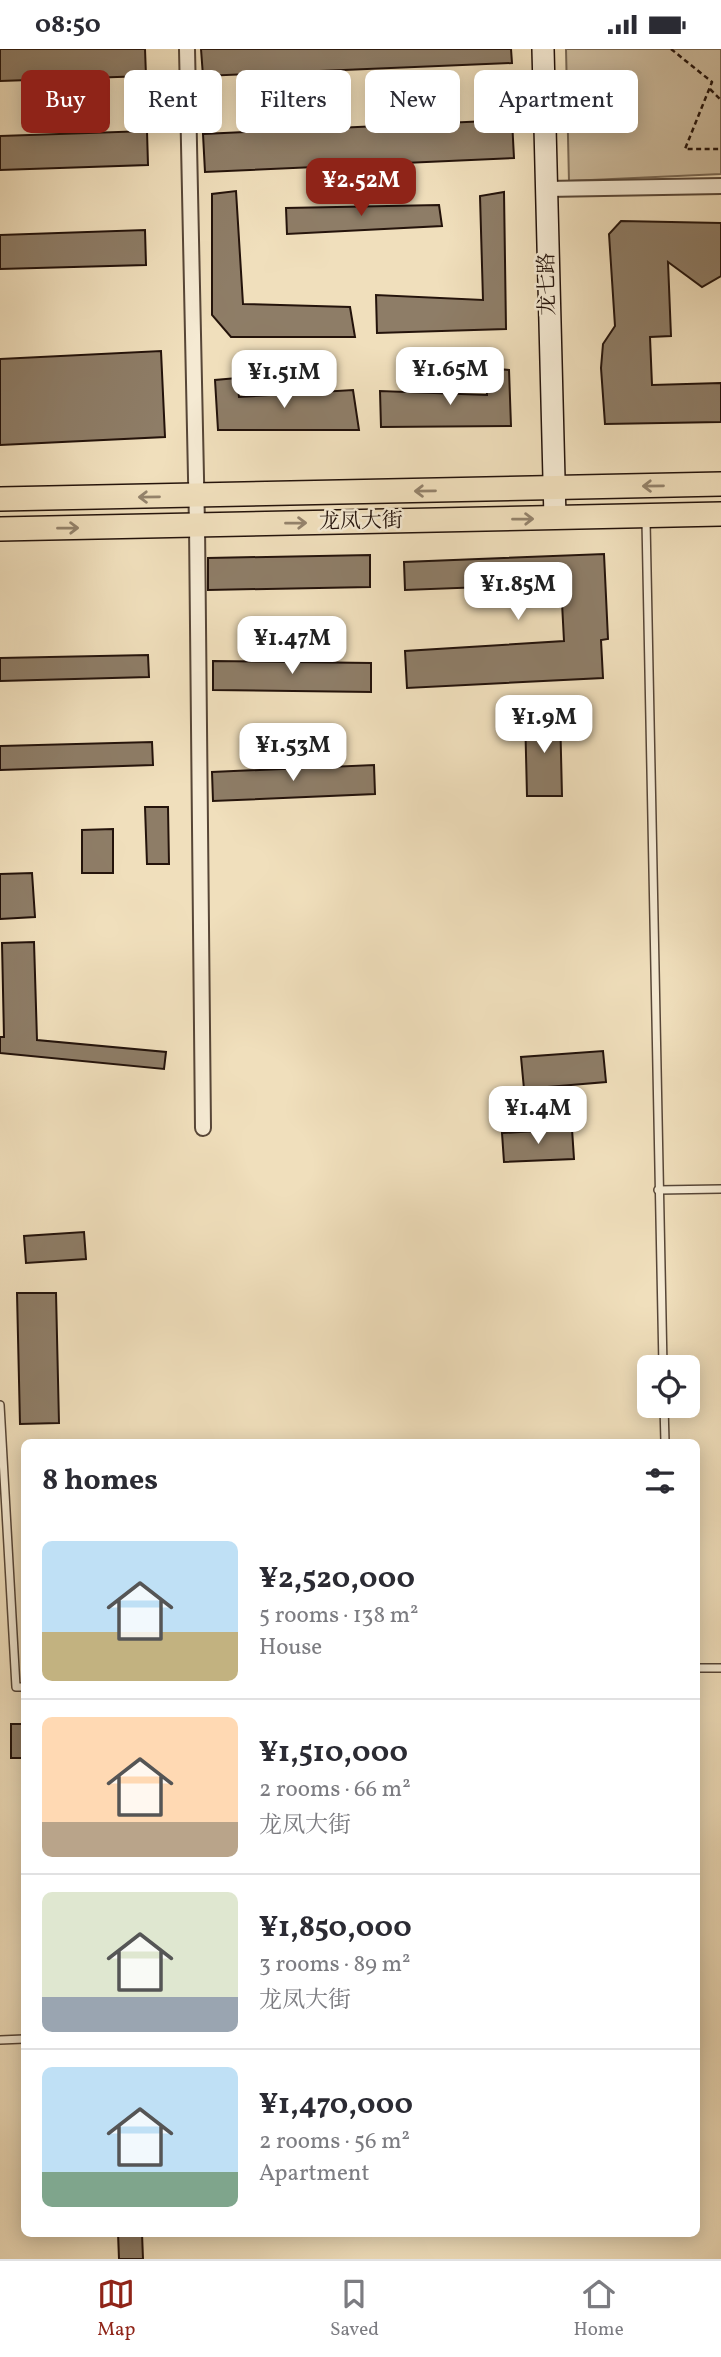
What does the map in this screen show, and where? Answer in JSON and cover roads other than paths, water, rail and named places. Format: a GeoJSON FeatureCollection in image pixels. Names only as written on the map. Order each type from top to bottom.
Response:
{"type":"FeatureCollection","features":[{"type":"Feature","properties":{"kind":"main road","name":"龙凤大街"},"geometry":{"type":"LineString","coordinates":[[0,499],[721,484]]}},
{"type":"Feature","properties":{"kind":"main road","name":"龙凤大街"},"geometry":{"type":"LineString","coordinates":[[0,529],[721,514]]}},
{"type":"Feature","properties":{"kind":"street"},"geometry":{"type":"LineString","coordinates":[[187,49],[197,525],[203,1128]]}},
{"type":"Feature","properties":{"kind":"street","name":"龙七路"},"geometry":{"type":"LineString","coordinates":[[543,49],[552,488],[555,518]]}},
{"type":"Feature","properties":{"kind":"street"},"geometry":{"type":"LineString","coordinates":[[546,189],[721,186]]}},
{"type":"Feature","properties":{"kind":"lane"},"geometry":{"type":"LineString","coordinates":[[646,516],[663,1355]]}},
{"type":"Feature","properties":{"kind":"lane"},"geometry":{"type":"LineString","coordinates":[[658,1190],[721,1189]]}},
{"type":"Feature","properties":{"kind":"lane"},"geometry":{"type":"LineString","coordinates":[[0,1405],[16,1688],[21,1687]]}},
{"type":"Feature","properties":{"kind":"lane"},"geometry":{"type":"LineString","coordinates":[[664,1418],[665,1439]]}},
{"type":"Feature","properties":{"kind":"lane"},"geometry":{"type":"LineString","coordinates":[[700,1668],[721,1668]]}},
{"type":"Feature","properties":{"kind":"lane"},"geometry":{"type":"LineString","coordinates":[[0,2040],[21,2039]]}}]}
